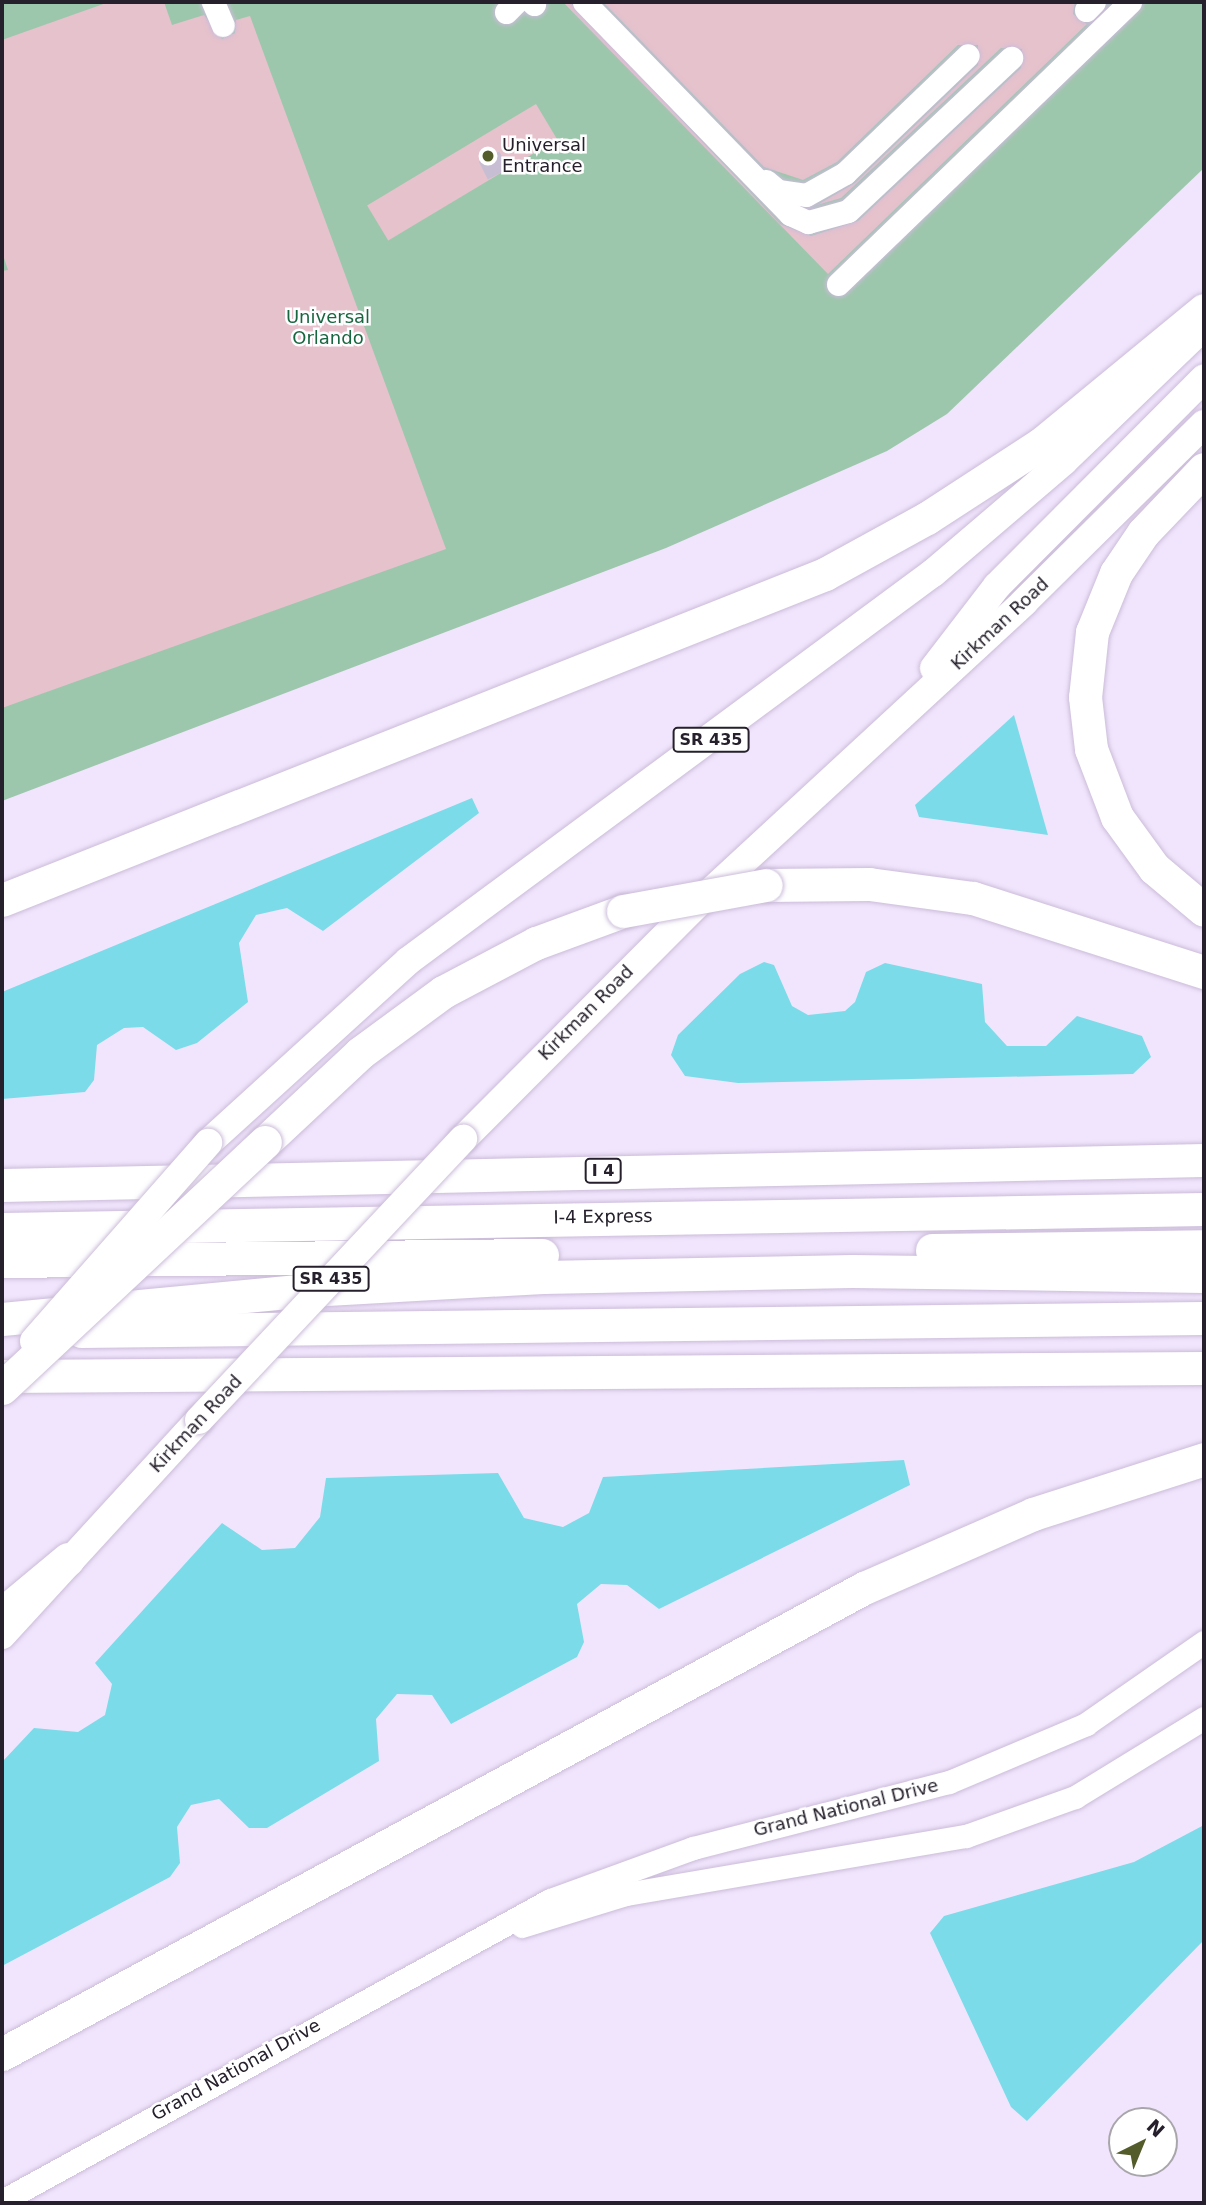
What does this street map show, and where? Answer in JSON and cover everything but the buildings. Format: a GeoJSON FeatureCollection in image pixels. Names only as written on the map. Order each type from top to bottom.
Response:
{"type":"FeatureCollection","features":[{"type":"Feature","properties":{"kind":"highway"},"geometry":{"type":"LineString","coordinates":[[2,900],[825,574],[927,518],[1041,444],[1204,310]]}},
{"type":"Feature","properties":{"kind":"highway"},"geometry":{"type":"LineString","coordinates":[[1204,469],[1143,533],[1116,573],[1092,632],[1085,697],[1091,749],[1117,817],[1154,869],[1204,910]]}},
{"type":"Feature","properties":{"kind":"highway"},"geometry":{"type":"LineString","coordinates":[[2,1388],[360,1052],[443,992],[528,946],[623,911],[766,885],[878,884],[973,898],[1204,972]]}},
{"type":"Feature","properties":{"kind":"highway","name":"I 4"},"geometry":{"type":"LineString","coordinates":[[2,1185],[1204,1160]]}},
{"type":"Feature","properties":{"kind":"highway","name":"I-4 Express"},"geometry":{"type":"LineString","coordinates":[[2,1229],[1204,1209]]}},
{"type":"Feature","properties":{"kind":"highway"},"geometry":{"type":"LineString","coordinates":[[2,1261],[1204,1247]]}},
{"type":"Feature","properties":{"kind":"highway"},"geometry":{"type":"LineString","coordinates":[[2,1319],[543,1277],[852,1271],[1204,1276]]}},
{"type":"Feature","properties":{"kind":"highway"},"geometry":{"type":"LineString","coordinates":[[2,1332],[1204,1318]]}},
{"type":"Feature","properties":{"kind":"highway"},"geometry":{"type":"LineString","coordinates":[[2,1377],[1204,1368]]}},
{"type":"Feature","properties":{"kind":"highway"},"geometry":{"type":"LineString","coordinates":[[2,1398],[192,1374]]}},
{"type":"Feature","properties":{"kind":"highway"},"geometry":{"type":"LineString","coordinates":[[2,2054],[864,1588],[1024,1517],[1204,1459]]}},
{"type":"Feature","properties":{"kind":"highway"},"geometry":{"type":"LineString","coordinates":[[2,1614],[68,1559]]}},
{"type":"Feature","properties":{"kind":"main road","name":"SR 435"},"geometry":{"type":"LineString","coordinates":[[2,1377],[208,1143],[304,1050],[435,940],[933,573],[1064,461],[1204,326]]}},
{"type":"Feature","properties":{"kind":"main road"},"geometry":{"type":"LineString","coordinates":[[872,743],[997,586],[1204,378]]}},
{"type":"Feature","properties":{"kind":"main road","name":"Kirkman Road"},"geometry":{"type":"LineString","coordinates":[[2,1635],[68,1559],[463,1139],[669,930],[872,743],[1204,424]]}},
{"type":"Feature","properties":{"kind":"street"},"geometry":{"type":"LineString","coordinates":[[212,2],[223,25]]}},
{"type":"Feature","properties":{"kind":"street"},"geometry":{"type":"LineString","coordinates":[[584,2],[790,214],[826,221],[848,211],[1011,58]]}},
{"type":"Feature","properties":{"kind":"street"},"geometry":{"type":"LineString","coordinates":[[1120,2],[838,280],[1130,2]]}},
{"type":"Feature","properties":{"kind":"street"},"geometry":{"type":"LineString","coordinates":[[721,142],[778,191],[806,195],[845,173],[968,55]]}},
{"type":"Feature","properties":{"kind":"street","name":"Grand National Drive"},"geometry":{"type":"LineString","coordinates":[[2,2202],[472,1942],[600,1879],[949,1782],[1086,1724],[1202,1647]]}},
{"type":"Feature","properties":{"kind":"street","name":"Grand National Drive"},"geometry":{"type":"LineString","coordinates":[[472,1942],[626,1894],[966,1836],[1075,1797],[1204,1718]]}},
{"type":"Feature","properties":{"kind":"green space","name":"Universal Orlando"},"geometry":{"type":"Polygon","coordinates":[[[2,2],[1204,2],[1204,168],[947,414],[887,451],[666,548],[2,801],[2,2]]]}},
{"type":"Feature","properties":{"kind":"water"},"geometry":{"type":"Polygon","coordinates":[[[1014,715],[1048,835],[919,817],[915,805],[1014,715]]]}},
{"type":"Feature","properties":{"kind":"water"},"geometry":{"type":"Polygon","coordinates":[[[472,798],[479,813],[323,931],[287,908],[256,915],[239,943],[248,1002],[197,1043],[176,1050],[143,1027],[124,1028],[97,1045],[94,1080],[85,1092],[2,1099],[2,992],[472,798]]]}},
{"type":"Feature","properties":{"kind":"water"},"geometry":{"type":"Polygon","coordinates":[[[764,962],[774,965],[792,1006],[808,1015],[845,1011],[855,1002],[866,972],[885,963],[982,984],[985,1022],[1007,1046],[1046,1046],[1077,1016],[1142,1036],[1151,1057],[1133,1074],[738,1083],[685,1076],[671,1055],[678,1035],[740,974],[764,962]]]}},
{"type":"Feature","properties":{"kind":"water"},"geometry":{"type":"Polygon","coordinates":[[[904,1460],[910,1485],[659,1609],[627,1585],[601,1584],[577,1604],[584,1642],[577,1657],[451,1724],[432,1695],[397,1694],[376,1719],[379,1761],[267,1828],[249,1828],[219,1799],[191,1805],[177,1827],[180,1863],[170,1877],[2,1966],[2,1762],[34,1728],[78,1732],[105,1715],[112,1684],[95,1663],[222,1523],[262,1550],[295,1548],[320,1517],[326,1478],[498,1473],[524,1518],[563,1527],[589,1513],[603,1477],[904,1460]]]}},
{"type":"Feature","properties":{"kind":"water"},"geometry":{"type":"Polygon","coordinates":[[[1204,1825],[1204,1940],[1027,2121],[1011,2107],[930,1933],[944,1916],[1134,1862],[1204,1825]]]}},
{"type":"Feature","properties":{"kind":"tunnel"},"geometry":{"type":"LineString","coordinates":[[489,156],[498,174]]}},
{"type":"Feature","properties":{"kind":"place","name":"Universal Entrance"},"geometry":{"type":"Point","coordinates":[488,156]}}]}
